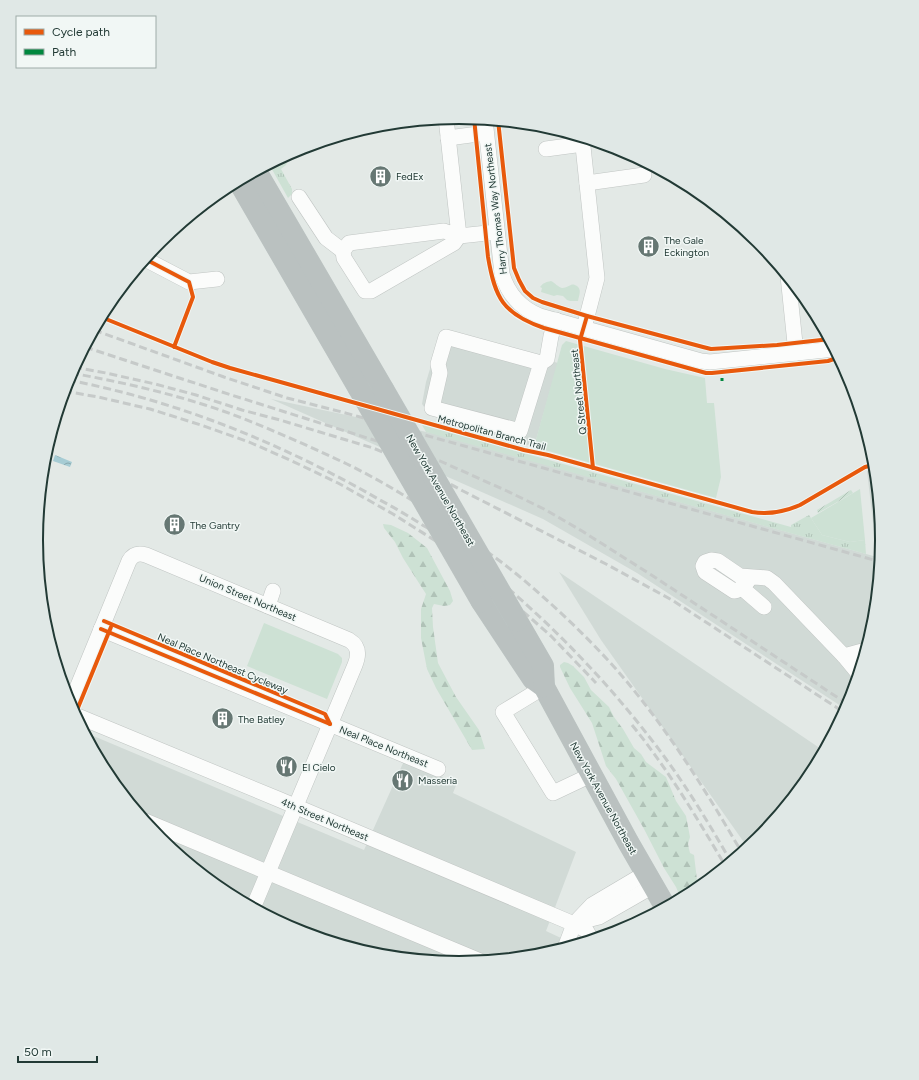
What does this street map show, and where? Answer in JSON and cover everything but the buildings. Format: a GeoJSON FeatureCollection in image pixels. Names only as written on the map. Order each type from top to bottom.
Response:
{"type":"FeatureCollection","features":[{"type":"Feature","properties":{"kind":"highway","name":"New York Avenue Northeast"},"geometry":{"type":"LineString","coordinates":[[258,175],[544,666],[544,687],[586,778],[663,903]]}},
{"type":"Feature","properties":{"kind":"highway","name":"New York Avenue Northeast"},"geometry":{"type":"LineString","coordinates":[[241,185],[482,602],[533,679],[544,687]]}},
{"type":"Feature","properties":{"kind":"street"},"geometry":{"type":"LineString","coordinates":[[299,197],[326,238],[343,251],[344,258],[365,291],[371,291],[454,243],[459,236],[447,124]]}},
{"type":"Feature","properties":{"kind":"street"},"geometry":{"type":"LineString","coordinates":[[448,138],[486,126]]}},
{"type":"Feature","properties":{"kind":"street","name":"Harry Thomas Way Northeast"},"geometry":{"type":"LineString","coordinates":[[486,126],[502,274],[504,282],[510,293],[518,303],[532,313],[701,361],[710,362],[830,350]]}},
{"type":"Feature","properties":{"kind":"street"},"geometry":{"type":"LineString","coordinates":[[546,149],[577,141]]}},
{"type":"Feature","properties":{"kind":"street"},"geometry":{"type":"LineString","coordinates":[[582,143],[597,278],[584,328]]}},
{"type":"Feature","properties":{"kind":"street"},"geometry":{"type":"LineString","coordinates":[[587,183],[644,175]]}},
{"type":"Feature","properties":{"kind":"street"},"geometry":{"type":"LineString","coordinates":[[343,251],[349,243],[444,231],[459,236],[497,232]]}},
{"type":"Feature","properties":{"kind":"street"},"geometry":{"type":"LineString","coordinates":[[149,261],[189,282],[217,279]]}},
{"type":"Feature","properties":{"kind":"street"},"geometry":{"type":"LineString","coordinates":[[789,285],[796,353]]}},
{"type":"Feature","properties":{"kind":"street"},"geometry":{"type":"LineString","coordinates":[[541,363],[446,337],[438,364],[440,373],[432,408],[520,431],[541,363],[547,359],[551,336],[556,320]]}},
{"type":"Feature","properties":{"kind":"street","name":"Union Street Northeast"},"geometry":{"type":"LineString","coordinates":[[101,629],[131,557],[141,554],[350,640],[356,647]]}},
{"type":"Feature","properties":{"kind":"street"},"geometry":{"type":"LineString","coordinates":[[764,607],[746,583],[753,576],[767,578],[774,583],[855,670]]}},
{"type":"Feature","properties":{"kind":"street"},"geometry":{"type":"LineString","coordinates":[[268,606],[273,591]]}},
{"type":"Feature","properties":{"kind":"street"},"geometry":{"type":"LineString","coordinates":[[74,696],[101,629]]}},
{"type":"Feature","properties":{"kind":"street","name":"Neal Place Northeast"},"geometry":{"type":"LineString","coordinates":[[101,629],[220,670],[330,724],[438,768]]}},
{"type":"Feature","properties":{"kind":"street","name":"Neal Place Northeast"},"geometry":{"type":"LineString","coordinates":[[255,903],[355,665],[358,653],[356,647]]}},
{"type":"Feature","properties":{"kind":"street"},"geometry":{"type":"LineString","coordinates":[[844,656],[861,651]]}},
{"type":"Feature","properties":{"kind":"street"},"geometry":{"type":"LineString","coordinates":[[544,687],[502,712],[553,793],[586,778]]}},
{"type":"Feature","properties":{"kind":"street","name":"4th Street Northeast"},"geometry":{"type":"LineString","coordinates":[[84,719],[296,806],[574,924],[586,930],[589,935]]}},
{"type":"Feature","properties":{"kind":"street"},"geometry":{"type":"LineString","coordinates":[[156,826],[468,956]]}},
{"type":"Feature","properties":{"kind":"street"},"geometry":{"type":"LineString","coordinates":[[567,942],[574,924],[592,905],[650,880]]}},
{"type":"Feature","properties":{"kind":"shaded area"},"geometry":{"type":"Polygon","coordinates":[[[442,330],[558,363],[534,447],[430,415],[422,404],[426,382],[442,330]]]}},
{"type":"Feature","properties":{"kind":"shaded area"},"geometry":{"type":"Polygon","coordinates":[[[271,399],[436,434],[875,557],[872,594],[862,648],[854,674],[841,706],[637,573],[543,519],[271,399]]]}},
{"type":"Feature","properties":{"kind":"shaded area"},"geometry":{"type":"Polygon","coordinates":[[[870,470],[872,486],[875,513],[876,546],[867,471],[870,470]]]}},
{"type":"Feature","properties":{"kind":"shaded area"},"geometry":{"type":"Polygon","coordinates":[[[559,572],[820,748],[790,794],[773,815],[745,843],[601,640],[559,572]]]}},
{"type":"Feature","properties":{"kind":"shaded area"},"geometry":{"type":"Polygon","coordinates":[[[92,735],[364,850],[404,761],[457,783],[453,793],[576,852],[546,931],[561,938],[559,944],[514,953],[487,956],[432,956],[405,953],[352,942],[300,925],[251,901],[228,886],[185,853],[165,835],[129,794],[113,771],[92,735]]]}},
{"type":"Feature","properties":{"kind":"green space"},"geometry":{"type":"Polygon","coordinates":[[[285,163],[287,163],[281,169],[292,189],[292,194],[288,198],[271,168],[285,163]]]}},
{"type":"Feature","properties":{"kind":"green space"},"geometry":{"type":"Polygon","coordinates":[[[551,281],[562,288],[572,285],[577,286],[580,291],[578,301],[570,301],[563,296],[554,296],[541,292],[542,288],[540,287],[551,281]]]}},
{"type":"Feature","properties":{"kind":"green space"},"geometry":{"type":"Polygon","coordinates":[[[566,341],[665,369],[705,378],[707,403],[714,403],[721,477],[716,498],[534,447],[562,345],[566,341]]]}},
{"type":"Feature","properties":{"kind":"green space"},"geometry":{"type":"Polygon","coordinates":[[[422,425],[791,527],[791,525],[809,515],[822,535],[850,542],[865,540],[866,554],[426,432],[422,425]]]}},
{"type":"Feature","properties":{"kind":"green space"},"geometry":{"type":"Polygon","coordinates":[[[860,489],[865,540],[850,542],[822,535],[811,518],[860,489]]]}},
{"type":"Feature","properties":{"kind":"green space"},"geometry":{"type":"Polygon","coordinates":[[[851,490],[853,493],[818,513],[817,510],[851,490]]]}},
{"type":"Feature","properties":{"kind":"green space"},"geometry":{"type":"Polygon","coordinates":[[[383,524],[391,525],[408,533],[427,548],[450,591],[453,601],[450,605],[444,606],[434,604],[432,608],[438,663],[456,697],[479,730],[485,749],[472,750],[436,688],[427,669],[421,638],[421,609],[426,594],[403,558],[395,542],[384,528],[383,524]]]}},
{"type":"Feature","properties":{"kind":"green space"},"geometry":{"type":"Polygon","coordinates":[[[264,623],[338,654],[342,658],[342,662],[327,699],[247,666],[264,623]]]}},
{"type":"Feature","properties":{"kind":"green space"},"geometry":{"type":"Polygon","coordinates":[[[564,662],[568,663],[584,677],[591,690],[609,707],[634,748],[641,754],[646,762],[666,777],[676,801],[686,816],[690,837],[688,844],[690,853],[694,855],[697,881],[679,894],[616,779],[606,766],[592,723],[570,688],[560,665],[564,662]]]}},
{"type":"Feature","properties":{"kind":"water"},"geometry":{"type":"Polygon","coordinates":[[[55,455],[72,462],[70,467],[53,461],[55,455]]]}},
{"type":"Feature","properties":{"kind":"railway"},"geometry":{"type":"LineString","coordinates":[[99,332],[287,398],[875,560]]}},
{"type":"Feature","properties":{"kind":"railway"},"geometry":{"type":"LineString","coordinates":[[90,349],[440,461],[507,491],[544,509],[582,531],[843,701]]}},
{"type":"Feature","properties":{"kind":"railway"},"geometry":{"type":"LineString","coordinates":[[81,368],[155,384],[196,395],[373,448],[417,466],[672,600],[839,709]]}},
{"type":"Feature","properties":{"kind":"railway"},"geometry":{"type":"LineString","coordinates":[[78,374],[172,395],[218,409],[270,429],[347,464],[397,491],[460,532],[519,576],[555,607],[616,669],[651,712],[684,758],[739,848]]}},
{"type":"Feature","properties":{"kind":"railway"},"geometry":{"type":"LineString","coordinates":[[75,381],[109,389],[189,412],[268,443],[306,461],[397,509],[446,539],[501,582],[528,606],[602,680],[647,734],[681,780],[728,858]]}},
{"type":"Feature","properties":{"kind":"railway"},"geometry":{"type":"LineString","coordinates":[[71,392],[150,409],[201,425],[249,442],[338,483],[393,514],[442,545],[486,579],[551,636],[596,683]]}},
{"type":"Feature","properties":{"kind":"railway"},"geometry":{"type":"LineString","coordinates":[[632,725],[670,776],[723,862]]}},
{"type":"Feature","properties":{"kind":"cycle path"},"geometry":{"type":"LineString","coordinates":[[475,124],[488,257],[491,271],[498,294],[503,303],[519,317],[544,328],[706,373],[828,361],[834,359]]}},
{"type":"Feature","properties":{"kind":"cycle path"},"geometry":{"type":"LineString","coordinates":[[499,125],[514,268],[525,291],[533,298],[587,316],[711,349],[777,345],[824,340]]}},
{"type":"Feature","properties":{"kind":"cycle path"},"geometry":{"type":"LineString","coordinates":[[149,261],[189,282],[193,297],[174,347]]}},
{"type":"Feature","properties":{"kind":"cycle path","name":"Q Street Northeast"},"geometry":{"type":"LineString","coordinates":[[587,316],[580,340],[593,468]]}},
{"type":"Feature","properties":{"kind":"cycle path","name":"Metropolitan Branch Trail"},"geometry":{"type":"LineString","coordinates":[[107,319],[230,368],[752,512],[770,513],[800,505],[869,466]]}},
{"type":"Feature","properties":{"kind":"cycle path","name":"Neal Place Northeast Cycleway"},"geometry":{"type":"LineString","coordinates":[[104,621],[325,714],[330,724]]}},
{"type":"Feature","properties":{"kind":"cycle path"},"geometry":{"type":"LineString","coordinates":[[78,707],[111,627]]}},
{"type":"Feature","properties":{"kind":"cycle path"},"geometry":{"type":"LineString","coordinates":[[101,629],[330,724]]}},
{"type":"Feature","properties":{"kind":"place","name":"FedEx"},"geometry":{"type":"Point","coordinates":[380,176]}},
{"type":"Feature","properties":{"kind":"place","name":"The Gale Eckington"},"geometry":{"type":"Point","coordinates":[649,246]}},
{"type":"Feature","properties":{"kind":"place","name":"The Gantry"},"geometry":{"type":"Point","coordinates":[175,525]}},
{"type":"Feature","properties":{"kind":"place","name":"The Batley"},"geometry":{"type":"Point","coordinates":[222,719]}},
{"type":"Feature","properties":{"kind":"place","name":"El Cielo"},"geometry":{"type":"Point","coordinates":[286,767]}},
{"type":"Feature","properties":{"kind":"place","name":"Masseria"},"geometry":{"type":"Point","coordinates":[402,780]}}]}
